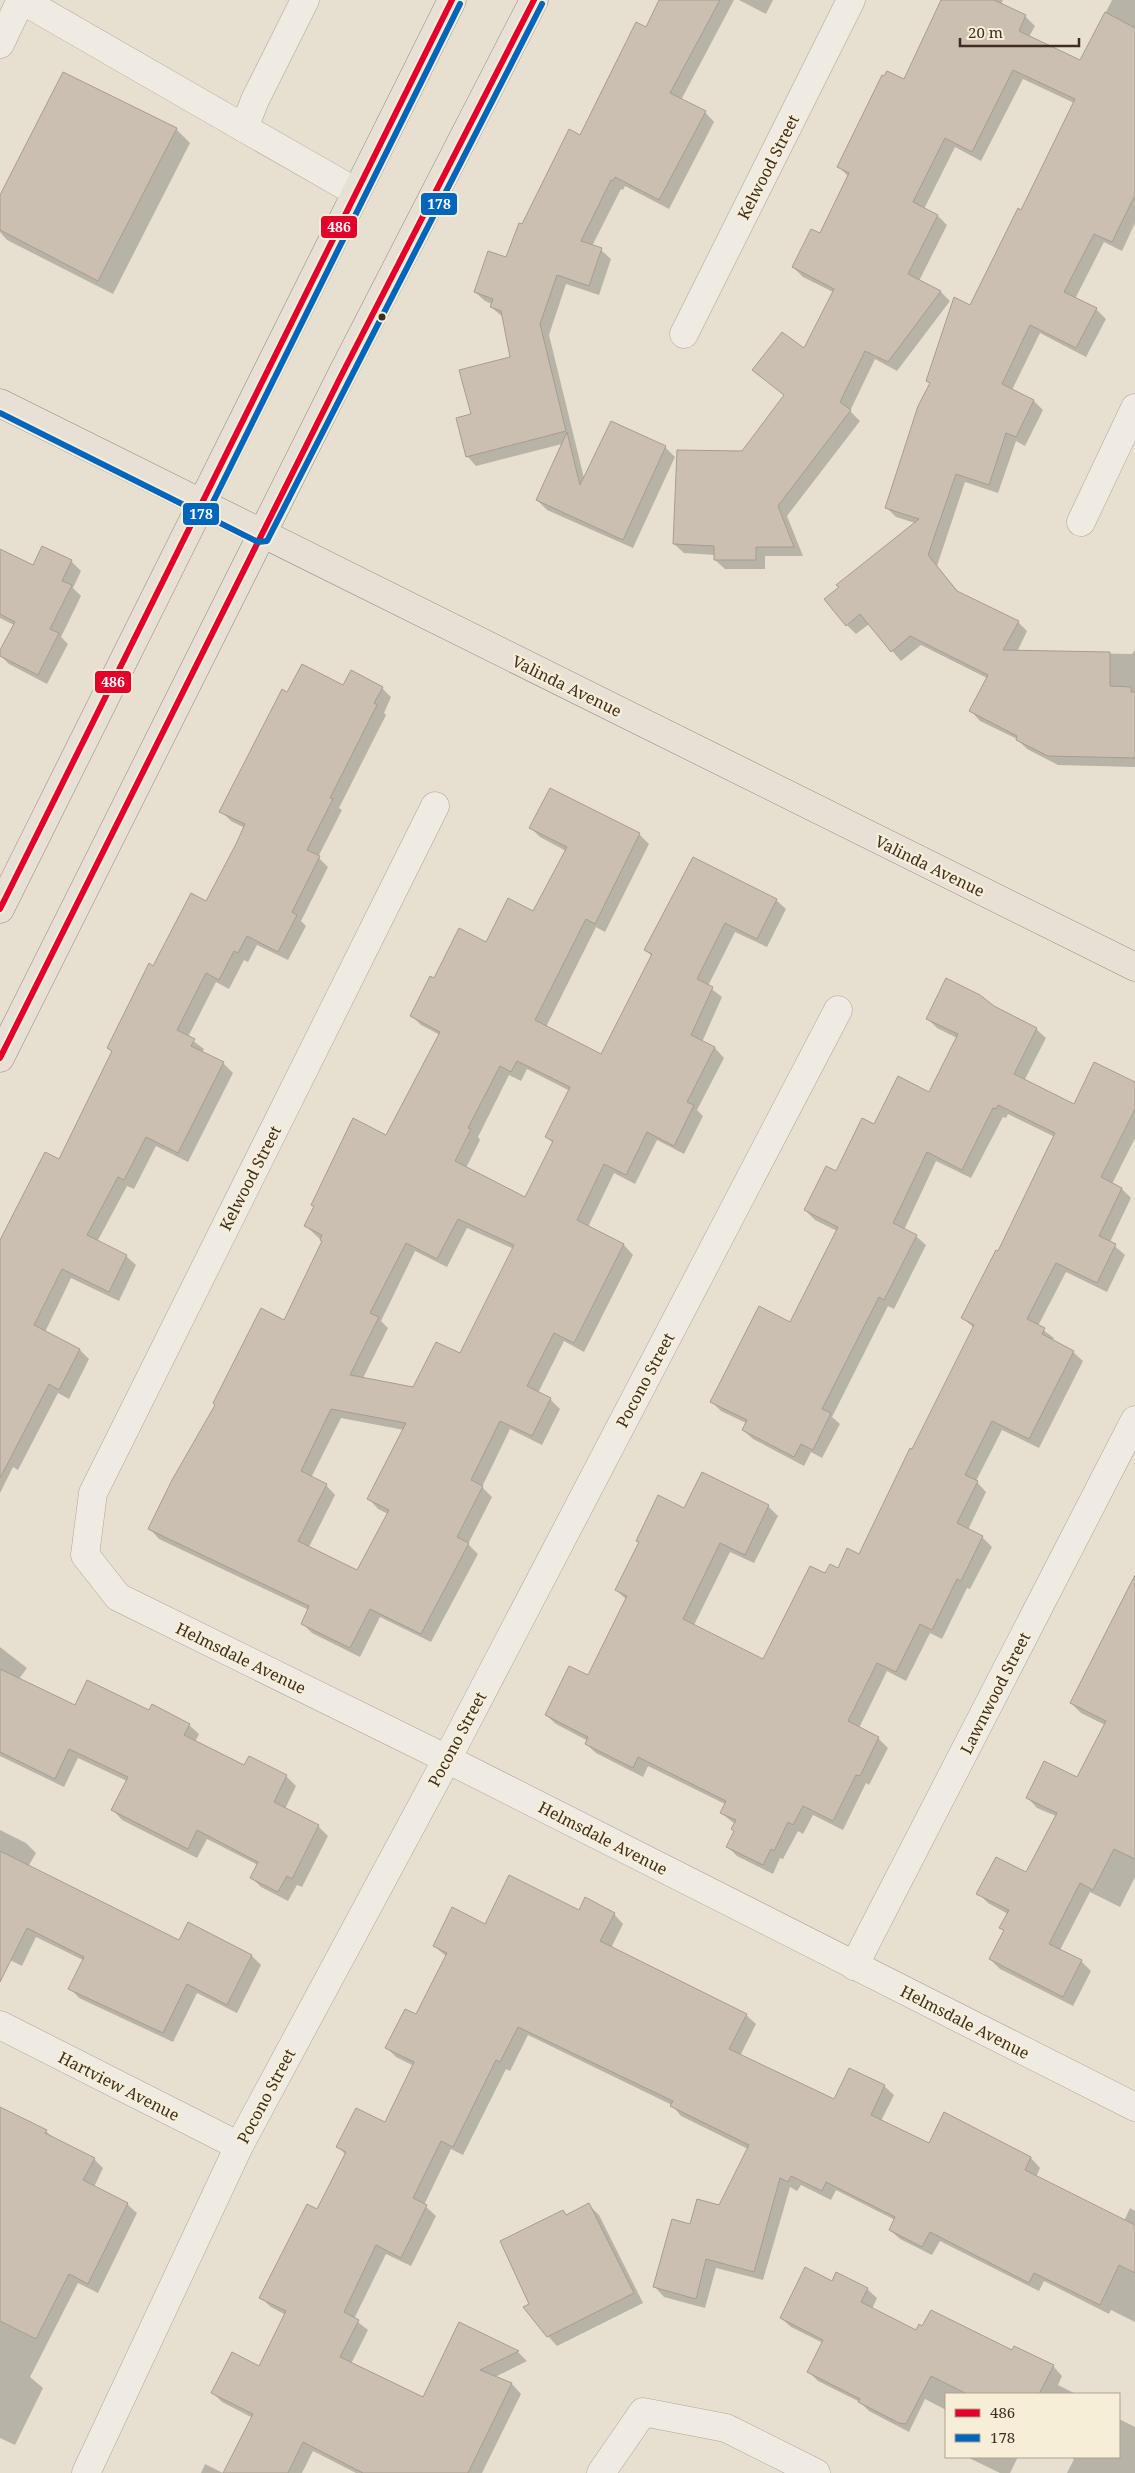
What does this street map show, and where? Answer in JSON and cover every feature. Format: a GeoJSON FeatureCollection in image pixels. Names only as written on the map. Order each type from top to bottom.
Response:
{"type":"FeatureCollection","features":[{"type":"Feature","properties":{"kind":"main road"},"geometry":{"type":"LineString","coordinates":[[0,909],[452,0]]}},
{"type":"Feature","properties":{"kind":"main road"},"geometry":{"type":"LineString","coordinates":[[0,1058],[262,534],[534,0]]}},
{"type":"Feature","properties":{"kind":"main road","name":"Valinda Avenue"},"geometry":{"type":"LineString","coordinates":[[0,404],[1135,967]]}},
{"type":"Feature","properties":{"kind":"street"},"geometry":{"type":"LineString","coordinates":[[0,44],[22,0],[356,192]]}},
{"type":"Feature","properties":{"kind":"street"},"geometry":{"type":"LineString","coordinates":[[244,128],[255,100],[305,0]]}},
{"type":"Feature","properties":{"kind":"street","name":"Kelwood Street"},"geometry":{"type":"LineString","coordinates":[[684,334],[851,0]]}},
{"type":"Feature","properties":{"kind":"street"},"geometry":{"type":"LineString","coordinates":[[1081,522],[1135,408]]}},
{"type":"Feature","properties":{"kind":"street","name":"Kelwood Street"},"geometry":{"type":"LineString","coordinates":[[85,1555],[93,1493],[435,806]]}},
{"type":"Feature","properties":{"kind":"street","name":"Pocono Street"},"geometry":{"type":"LineString","coordinates":[[86,2473],[239,2146],[447,1759],[838,1010]]}},
{"type":"Feature","properties":{"kind":"street","name":"Lawnwood Street"},"geometry":{"type":"LineString","coordinates":[[854,1966],[1135,1420]]}},
{"type":"Feature","properties":{"kind":"street","name":"Helmsdale Avenue"},"geometry":{"type":"LineString","coordinates":[[85,1555],[118,1597],[447,1759],[1135,2107]]}},
{"type":"Feature","properties":{"kind":"street","name":"Hartview Avenue"},"geometry":{"type":"LineString","coordinates":[[0,2025],[239,2146]]}},
{"type":"Feature","properties":{"kind":"street"},"geometry":{"type":"LineString","coordinates":[[601,2473],[643,2412],[726,2428],[816,2473]]}},
{"type":"Feature","properties":{"kind":"building"},"geometry":{"type":"Polygon","coordinates":[[[659,0],[720,0],[670,93],[706,111],[659,200],[615,177],[613,181],[611,180],[581,241],[602,248],[589,286],[557,275],[540,324],[566,431],[466,457],[456,418],[471,414],[459,370],[510,357],[501,311],[490,307],[493,299],[474,292],[488,251],[506,257],[519,223],[522,224],[569,129],[580,135],[636,22],[646,27],[659,0]]]}},
{"type":"Feature","properties":{"kind":"building"},"geometry":{"type":"Polygon","coordinates":[[[941,0],[994,0],[1026,15],[1019,31],[1080,60],[1105,12],[1135,28],[1135,195],[1112,242],[1094,234],[1064,292],[1097,308],[1076,348],[1030,325],[1002,384],[1034,400],[1016,437],[1006,433],[989,485],[956,474],[928,555],[957,591],[1019,621],[1003,650],[1110,652],[1110,686],[1131,687],[1131,692],[1135,692],[1135,758],[1048,756],[1016,740],[1017,736],[969,711],[988,675],[910,636],[891,652],[860,614],[846,626],[824,599],[839,587],[836,585],[919,519],[885,508],[918,406],[930,383],[926,381],[954,297],[970,305],[1018,208],[1021,210],[1075,99],[1013,70],[972,152],[945,138],[913,202],[938,215],[908,274],[941,291],[888,362],[865,351],[840,402],[851,410],[778,506],[794,547],[756,547],[756,560],[714,560],[714,546],[673,544],[677,450],[742,451],[784,395],[752,370],[782,332],[804,348],[834,289],[792,267],[811,229],[820,233],[849,173],[837,167],[882,75],[884,76],[887,71],[904,79],[941,0]]]}},
{"type":"Feature","properties":{"kind":"building"},"geometry":{"type":"Polygon","coordinates":[[[63,72],[177,128],[98,281],[0,230],[0,195],[63,72]]]}},
{"type":"Feature","properties":{"kind":"building"},"geometry":{"type":"Polygon","coordinates":[[[611,421],[666,446],[623,540],[536,500],[567,432],[580,485],[611,421]]]}},
{"type":"Feature","properties":{"kind":"building"},"geometry":{"type":"Polygon","coordinates":[[[42,546],[72,560],[62,581],[72,585],[50,629],[59,633],[38,675],[0,656],[0,650],[15,622],[0,614],[0,549],[33,565],[42,546]]]}},
{"type":"Feature","properties":{"kind":"building"},"geometry":{"type":"Polygon","coordinates":[[[302,664],[343,685],[351,670],[383,687],[374,703],[377,705],[330,798],[333,799],[307,850],[320,856],[292,912],[297,915],[278,952],[247,936],[238,953],[234,951],[219,980],[206,973],[177,1030],[195,1039],[191,1046],[224,1062],[178,1153],[146,1137],[124,1180],[118,1177],[87,1235],[127,1255],[109,1292],[62,1269],[34,1325],[80,1349],[59,1390],[49,1384],[0,1478],[0,1240],[45,1152],[59,1159],[112,1051],[107,1048],[149,963],[153,966],[191,893],[206,901],[236,844],[245,824],[219,812],[282,689],[287,692],[302,664]]]}},
{"type":"Feature","properties":{"kind":"building"},"geometry":{"type":"Polygon","coordinates":[[[550,788],[640,833],[595,924],[586,919],[535,1020],[601,1054],[652,954],[644,950],[693,857],[777,899],[757,939],[725,923],[697,979],[713,987],[691,1035],[715,1047],[687,1102],[694,1105],[674,1146],[647,1132],[626,1175],[604,1164],[577,1220],[624,1244],[574,1343],[554,1333],[527,1386],[551,1398],[532,1436],[500,1421],[471,1480],[483,1486],[457,1537],[469,1543],[421,1634],[370,1609],[350,1648],[301,1624],[309,1606],[148,1529],[172,1480],[215,1405],[213,1403],[261,1308],[284,1320],[322,1241],[320,1240],[322,1235],[304,1226],[314,1206],[311,1205],[353,1118],[386,1135],[440,1032],[410,1016],[430,976],[434,978],[459,928],[486,942],[508,898],[533,911],[567,847],[529,828],[550,788]],[[517,1061],[511,1072],[500,1066],[468,1128],[471,1129],[455,1161],[525,1197],[553,1141],[545,1137],[570,1087],[517,1061]],[[458,1219],[437,1259],[406,1243],[370,1313],[379,1317],[350,1375],[413,1387],[436,1342],[460,1353],[514,1245],[458,1219]],[[331,1409],[301,1471],[327,1484],[298,1541],[357,1570],[389,1510],[367,1499],[406,1423],[331,1409]]]}},
{"type":"Feature","properties":{"kind":"building"},"geometry":{"type":"Polygon","coordinates":[[[946,978],[1037,1028],[1014,1074],[1074,1104],[1094,1062],[1135,1082],[1135,1109],[1101,1177],[1122,1188],[1099,1236],[1116,1244],[1097,1283],[1056,1263],[1027,1319],[1045,1328],[1042,1334],[1074,1351],[1029,1439],[992,1421],[965,1475],[978,1481],[957,1523],[983,1536],[961,1581],[957,1579],[932,1630],[920,1624],[896,1672],[877,1663],[848,1721],[879,1737],[860,1776],[856,1775],[833,1821],[803,1806],[793,1825],[788,1822],[774,1851],[771,1849],[763,1865],[726,1847],[734,1831],[731,1829],[736,1820],[720,1813],[726,1801],[638,1757],[633,1768],[585,1744],[588,1737],[545,1715],[569,1666],[588,1675],[627,1596],[615,1590],[639,1542],[636,1541],[658,1495],[684,1508],[702,1472],[769,1505],[745,1555],[720,1543],[683,1619],[763,1659],[810,1566],[825,1573],[830,1564],[838,1568],[847,1548],[859,1554],[910,1448],[912,1449],[974,1325],[961,1318],[996,1250],[998,1251],[1055,1133],[998,1105],[996,1109],[993,1108],[962,1170],[927,1152],[893,1223],[917,1235],[884,1300],[879,1297],[822,1409],[831,1413],[813,1450],[801,1444],[794,1457],[742,1430],[747,1420],[710,1402],[759,1306],[790,1322],[838,1227],[804,1210],[826,1166],[836,1171],[862,1118],[874,1124],[898,1076],[929,1092],[958,1034],[926,1019],[946,978]]]}},
{"type":"Feature","properties":{"kind":"building"},"geometry":{"type":"Polygon","coordinates":[[[1135,1575],[1135,1859],[1114,1849],[1093,1890],[1080,1883],[1049,1944],[1082,1960],[1063,1997],[989,1959],[1004,1930],[999,1928],[1009,1910],[976,1894],[996,1857],[1026,1872],[1057,1813],[1026,1798],[1044,1761],[1077,1777],[1106,1721],[1070,1703],[1135,1575]]]}},
{"type":"Feature","properties":{"kind":"building"},"geometry":{"type":"Polygon","coordinates":[[[0,1669],[75,1705],[87,1680],[149,1710],[152,1704],[190,1724],[184,1735],[244,1765],[249,1756],[287,1775],[274,1802],[319,1825],[292,1879],[287,1876],[278,1892],[250,1878],[258,1862],[197,1830],[188,1849],[111,1810],[128,1777],[69,1749],[55,1779],[0,1752],[0,1669]]]}},
{"type":"Feature","properties":{"kind":"building"},"geometry":{"type":"Polygon","coordinates":[[[0,1851],[179,1940],[188,1922],[252,1955],[227,2005],[187,1984],[163,2033],[68,1989],[84,1957],[27,1928],[0,1982],[0,1851]]]}},
{"type":"Feature","properties":{"kind":"building"},"geometry":{"type":"Polygon","coordinates":[[[509,1875],[579,1910],[585,1897],[615,1913],[600,1941],[747,2014],[729,2049],[834,2099],[849,2068],[885,2085],[871,2115],[929,2143],[944,2112],[1031,2157],[1025,2170],[1135,2225],[1135,2273],[1119,2265],[1100,2305],[1034,2273],[1029,2283],[930,2232],[922,2247],[889,2230],[895,2217],[826,2182],[822,2191],[791,2176],[788,2182],[780,2178],[754,2272],[706,2259],[696,2299],[653,2287],[672,2219],[690,2224],[697,2199],[719,2205],[749,2145],[670,2106],[673,2101],[518,2027],[500,2062],[496,2060],[453,2147],[441,2141],[413,2198],[427,2205],[401,2258],[376,2245],[344,2312],[359,2320],[340,2357],[423,2397],[459,2322],[519,2351],[480,2370],[512,2383],[468,2473],[363,2473],[303,2442],[288,2473],[223,2473],[253,2414],[211,2393],[232,2352],[259,2366],[286,2311],[259,2298],[307,2204],[317,2209],[346,2152],[336,2147],[356,2108],[385,2122],[414,2062],[385,2048],[405,2009],[416,2014],[447,1953],[433,1946],[452,1907],[485,1924],[509,1875]]]}},
{"type":"Feature","properties":{"kind":"building"},"geometry":{"type":"Polygon","coordinates":[[[0,2107],[47,2130],[45,2133],[95,2158],[83,2180],[128,2203],[88,2284],[69,2274],[36,2339],[0,2321],[0,2107]]]}},
{"type":"Feature","properties":{"kind":"building"},"geometry":{"type":"Polygon","coordinates":[[[589,2203],[634,2293],[547,2337],[523,2307],[529,2304],[500,2241],[563,2210],[566,2215],[589,2203]]]}},
{"type":"Feature","properties":{"kind":"building"},"geometry":{"type":"Polygon","coordinates":[[[805,2267],[832,2281],[836,2272],[868,2288],[861,2302],[916,2330],[919,2324],[922,2326],[931,2310],[1012,2350],[1014,2346],[1054,2365],[1040,2393],[965,2393],[931,2376],[906,2424],[899,2423],[858,2402],[860,2399],[807,2372],[823,2340],[780,2318],[805,2267]]]}},
{"type":"Feature","properties":{"kind":"transit line","name":"486"},"geometry":{"type":"LineString","coordinates":[[0,909],[452,0]]}},
{"type":"Feature","properties":{"kind":"transit line","name":"486"},"geometry":{"type":"LineString","coordinates":[[0,1058],[342,374],[534,0]]}},
{"type":"Feature","properties":{"kind":"transit line","name":"178"},"geometry":{"type":"LineString","coordinates":[[210,508],[460,4]]}},
{"type":"Feature","properties":{"kind":"transit line","name":"178"},"geometry":{"type":"LineString","coordinates":[[0,413],[258,542],[267,541],[542,4]]}}]}
